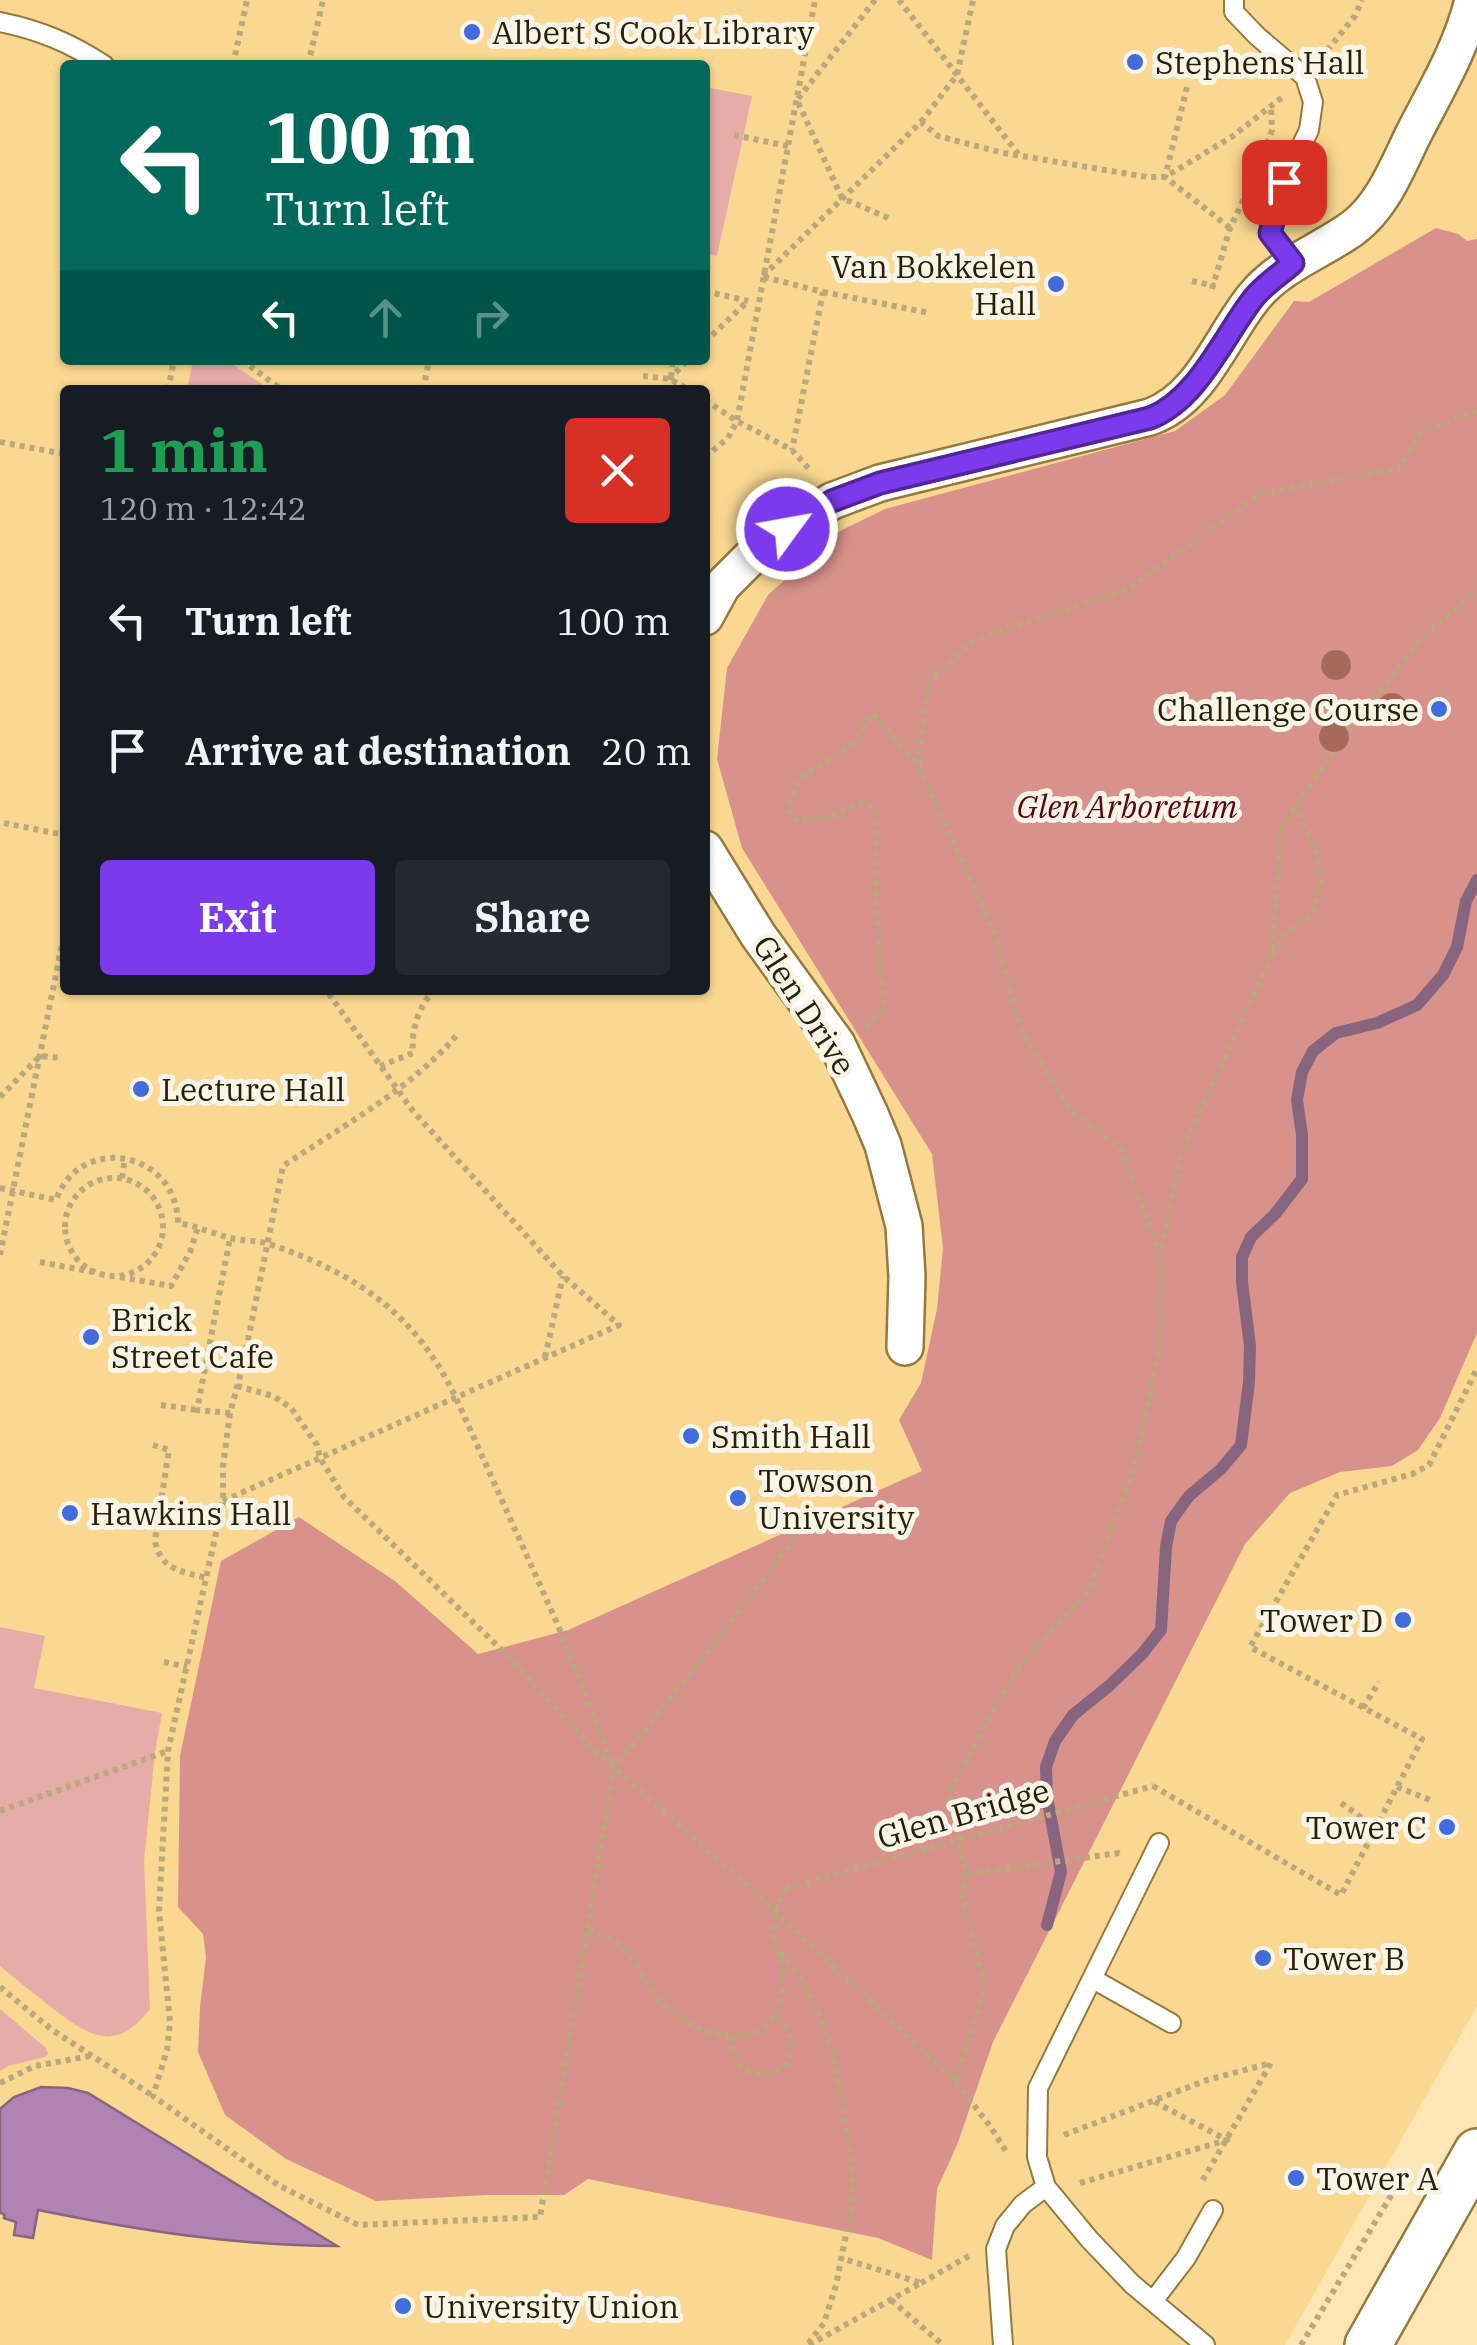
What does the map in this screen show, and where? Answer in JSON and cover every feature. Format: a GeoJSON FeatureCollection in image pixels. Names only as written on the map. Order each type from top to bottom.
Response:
{"type":"FeatureCollection","features":[{"type":"Feature","properties":{"kind":"street"},"geometry":{"type":"LineString","coordinates":[[710,608],[722,586],[750,558],[832,501],[880,483],[1163,413],[1186,395],[1254,296],[1293,263],[1356,226],[1381,196],[1452,58],[1473,0]]}},
{"type":"Feature","properties":{"kind":"street","name":"Glen Drive"},"geometry":{"type":"LineString","coordinates":[[710,858],[758,935],[837,1044],[882,1145],[904,1226],[908,1277],[905,1347]]}},
{"type":"Feature","properties":{"kind":"street"},"geometry":{"type":"LineString","coordinates":[[1368,2345],[1477,2152]]}},
{"type":"Feature","properties":{"kind":"lane"},"geometry":{"type":"LineString","coordinates":[[1234,0],[1234,12],[1305,76],[1313,102],[1309,130],[1284,182],[1270,233],[1293,263]]}},
{"type":"Feature","properties":{"kind":"lane"},"geometry":{"type":"LineString","coordinates":[[0,22],[70,44],[96,60]]}},
{"type":"Feature","properties":{"kind":"lane"},"geometry":{"type":"LineString","coordinates":[[1159,1842],[1038,2088],[1037,2157],[1046,2187],[1089,2238],[1132,2284],[1206,2345]]}},
{"type":"Feature","properties":{"kind":"lane"},"geometry":{"type":"LineString","coordinates":[[1092,1980],[1171,2023]]}},
{"type":"Feature","properties":{"kind":"lane"},"geometry":{"type":"LineString","coordinates":[[1003,2345],[996,2250],[1006,2226],[1023,2204],[1046,2187]]}},
{"type":"Feature","properties":{"kind":"lane"},"geometry":{"type":"LineString","coordinates":[[1153,2300],[1186,2258],[1213,2210]]}},
{"type":"Feature","properties":{"kind":"path"},"geometry":{"type":"LineString","coordinates":[[233,60],[246,0]]}},
{"type":"Feature","properties":{"kind":"path"},"geometry":{"type":"LineString","coordinates":[[309,60],[323,0]]}},
{"type":"Feature","properties":{"kind":"path"},"geometry":{"type":"LineString","coordinates":[[710,453],[728,438],[737,420],[815,0]]}},
{"type":"Feature","properties":{"kind":"path"},"geometry":{"type":"LineString","coordinates":[[797,100],[875,0]]}},
{"type":"Feature","properties":{"kind":"path"},"geometry":{"type":"LineString","coordinates":[[898,0],[1020,156]]}},
{"type":"Feature","properties":{"kind":"path"},"geometry":{"type":"LineString","coordinates":[[763,276],[921,122],[957,76],[973,0]]}},
{"type":"Feature","properties":{"kind":"path"},"geometry":{"type":"LineString","coordinates":[[921,122],[938,136],[1020,156],[1165,177],[1233,136],[1305,76],[1355,16],[1362,0]]}},
{"type":"Feature","properties":{"kind":"path"},"geometry":{"type":"LineString","coordinates":[[1165,177],[1187,87]]}},
{"type":"Feature","properties":{"kind":"path"},"geometry":{"type":"LineString","coordinates":[[797,100],[842,198],[888,218]]}},
{"type":"Feature","properties":{"kind":"path"},"geometry":{"type":"LineString","coordinates":[[734,136],[788,146]]}},
{"type":"Feature","properties":{"kind":"path"},"geometry":{"type":"LineString","coordinates":[[1165,177],[1229,231],[1210,300]]}},
{"type":"Feature","properties":{"kind":"path"},"geometry":{"type":"LineString","coordinates":[[763,276],[930,314]]}},
{"type":"Feature","properties":{"kind":"path"},"geometry":{"type":"LineString","coordinates":[[710,292],[757,303]]}},
{"type":"Feature","properties":{"kind":"path"},"geometry":{"type":"LineString","coordinates":[[792,450],[823,292]]}},
{"type":"Feature","properties":{"kind":"path"},"geometry":{"type":"LineString","coordinates":[[710,337],[748,301]]}},
{"type":"Feature","properties":{"kind":"path"},"geometry":{"type":"LineString","coordinates":[[249,365],[275,385]]}},
{"type":"Feature","properties":{"kind":"path"},"geometry":{"type":"LineString","coordinates":[[669,385],[672,365]]}},
{"type":"Feature","properties":{"kind":"path"},"geometry":{"type":"LineString","coordinates":[[670,378],[683,365]]}},
{"type":"Feature","properties":{"kind":"path"},"geometry":{"type":"LineString","coordinates":[[642,376],[670,378],[680,385]]}},
{"type":"Feature","properties":{"kind":"path"},"geometry":{"type":"LineString","coordinates":[[710,403],[792,450],[811,469]]}},
{"type":"Feature","properties":{"kind":"path"},"geometry":{"type":"LineString","coordinates":[[918,766],[928,684],[976,639],[1130,588],[1260,493],[1399,469],[1420,432],[1477,411]]}},
{"type":"Feature","properties":{"kind":"path"},"geometry":{"type":"LineString","coordinates":[[0,442],[60,453]]}},
{"type":"Feature","properties":{"kind":"path"},"geometry":{"type":"LineString","coordinates":[[1272,958],[1282,826],[1342,739],[1424,636],[1477,590]]}},
{"type":"Feature","properties":{"kind":"path"},"geometry":{"type":"LineString","coordinates":[[884,1008],[876,906],[877,810],[860,804],[830,817],[798,822],[788,809],[799,778],[851,746],[873,713],[918,766],[996,934],[1022,1032],[1070,1110],[1121,1149],[1160,1256]]}},
{"type":"Feature","properties":{"kind":"path"},"geometry":{"type":"LineString","coordinates":[[954,2080],[986,1989],[962,1895],[966,1874],[948,1794],[1016,1670],[1090,1589],[1135,1464],[1160,1344],[1160,1256],[1182,1152],[1286,932],[1314,913],[1322,876],[1296,805]]}},
{"type":"Feature","properties":{"kind":"path"},"geometry":{"type":"LineString","coordinates":[[4,824],[60,834]]}},
{"type":"Feature","properties":{"kind":"path"},"geometry":{"type":"LineString","coordinates":[[0,1255],[60,954]]}},
{"type":"Feature","properties":{"kind":"path"},"geometry":{"type":"LineString","coordinates":[[223,1501],[620,1325],[563,1276],[413,1111],[330,995]]}},
{"type":"Feature","properties":{"kind":"path"},"geometry":{"type":"LineString","coordinates":[[380,1066],[413,1053],[417,1019],[430,995]]}},
{"type":"Feature","properties":{"kind":"path"},"geometry":{"type":"LineString","coordinates":[[153,2096],[167,2050],[170,2022],[159,1911],[168,1752],[223,1501],[230,1413],[283,1166],[397,1089],[437,1058],[456,1036]]}},
{"type":"Feature","properties":{"kind":"path"},"geometry":{"type":"LineString","coordinates":[[40,1056],[62,1058]]}},
{"type":"Feature","properties":{"kind":"path"},"geometry":{"type":"LineString","coordinates":[[0,1097],[40,1056]]}},
{"type":"Feature","properties":{"kind":"path"},"geometry":{"type":"LineString","coordinates":[[122,1178],[125,1158]]}},
{"type":"Feature","properties":{"kind":"path"},"geometry":{"type":"LineString","coordinates":[[0,1188],[56,1200],[71,1174],[87,1163],[125,1158],[145,1164],[173,1194],[178,1223],[230,1238],[266,1242],[321,1263],[356,1282],[412,1329],[443,1371],[456,1398],[557,1623],[614,1768]]}},
{"type":"Feature","properties":{"kind":"path"},"geometry":{"type":"LineString","coordinates":[[108,1178],[122,1178],[149,1192],[158,1204],[162,1234],[149,1261],[137,1270],[107,1275],[82,1264],[67,1240],[65,1226],[82,1189],[108,1178]]}},
{"type":"Feature","properties":{"kind":"path"},"geometry":{"type":"LineString","coordinates":[[40,1262],[171,1286],[198,1227]]}},
{"type":"Feature","properties":{"kind":"path"},"geometry":{"type":"LineString","coordinates":[[197,1410],[230,1238]]}},
{"type":"Feature","properties":{"kind":"path"},"geometry":{"type":"LineString","coordinates":[[545,1358],[563,1276]]}},
{"type":"Feature","properties":{"kind":"path"},"geometry":{"type":"LineString","coordinates":[[1341,1804],[1376,1828],[1422,1739],[1250,1647],[1337,1494],[1412,1474],[1429,1465],[1477,1369]]}},
{"type":"Feature","properties":{"kind":"path"},"geometry":{"type":"LineString","coordinates":[[237,1386],[273,1396],[291,1408],[318,1445],[320,1458],[344,1496],[507,1655],[592,1748],[954,2080],[1009,2156],[1023,2204]]}},
{"type":"Feature","properties":{"kind":"path"},"geometry":{"type":"LineString","coordinates":[[161,1405],[230,1413]]}},
{"type":"Feature","properties":{"kind":"path"},"geometry":{"type":"LineString","coordinates":[[153,1445],[168,1450],[156,1552],[172,1570],[206,1578]]}},
{"type":"Feature","properties":{"kind":"path"},"geometry":{"type":"LineString","coordinates":[[0,1987],[51,2029],[278,2185],[358,2225],[540,2217],[614,1768],[818,1509]]}},
{"type":"Feature","properties":{"kind":"path"},"geometry":{"type":"LineString","coordinates":[[164,1662],[187,1667]]}},
{"type":"Feature","properties":{"kind":"path"},"geometry":{"type":"LineString","coordinates":[[1363,1708],[1380,1682]]}},
{"type":"Feature","properties":{"kind":"path"},"geometry":{"type":"LineString","coordinates":[[0,1811],[168,1752]]}},
{"type":"Feature","properties":{"kind":"path","name":"Glen Bridge"},"geometry":{"type":"LineString","coordinates":[[774,1912],[786,1888],[1154,1786],[1341,1896],[1376,1828]]}},
{"type":"Feature","properties":{"kind":"path"},"geometry":{"type":"LineString","coordinates":[[1397,1786],[1432,1801]]}},
{"type":"Feature","properties":{"kind":"path"},"geometry":{"type":"LineString","coordinates":[[966,1874],[1119,1852]]}},
{"type":"Feature","properties":{"kind":"path"},"geometry":{"type":"LineString","coordinates":[[588,1931],[619,1943],[652,1992],[670,2010],[706,2032],[753,2035],[766,2028],[776,2015],[784,1992],[783,1970],[774,1945],[774,1912]]}},
{"type":"Feature","properties":{"kind":"path"},"geometry":{"type":"LineString","coordinates":[[774,1945],[805,1986],[818,2012],[834,2058],[850,2150],[853,2200],[841,2258],[824,2323],[808,2345]]}},
{"type":"Feature","properties":{"kind":"path"},"geometry":{"type":"LineString","coordinates":[[732,2036],[731,2046],[740,2067],[756,2075],[778,2071],[785,2066],[792,2044],[787,2028],[776,2015]]}},
{"type":"Feature","properties":{"kind":"path"},"geometry":{"type":"LineString","coordinates":[[0,2083],[35,2066],[92,2056]]}},
{"type":"Feature","properties":{"kind":"path"},"geometry":{"type":"LineString","coordinates":[[998,2139],[1054,2139],[1207,2080],[1271,2063],[1227,2140],[1072,2186],[1046,2187]]}},
{"type":"Feature","properties":{"kind":"path"},"geometry":{"type":"LineString","coordinates":[[1152,2101],[1227,2140]]}},
{"type":"Feature","properties":{"kind":"path"},"geometry":{"type":"LineString","coordinates":[[1301,2345],[1398,2184]]}},
{"type":"Feature","properties":{"kind":"path"},"geometry":{"type":"LineString","coordinates":[[808,2345],[969,2256],[976,2240]]}},
{"type":"Feature","properties":{"kind":"path"},"geometry":{"type":"LineString","coordinates":[[841,2258],[921,2283]]}},
{"type":"Feature","properties":{"kind":"path"},"geometry":{"type":"LineString","coordinates":[[891,2300],[942,2345]]}},
{"type":"Feature","properties":{"kind":"shaded area","name":"Towson University"},"geometry":{"type":"Polygon","coordinates":[[[0,0],[1477,0],[1477,2006],[1285,2345],[0,2345],[0,0]]]}},
{"type":"Feature","properties":{"kind":"shaded area"},"geometry":{"type":"Polygon","coordinates":[[[710,88],[752,96],[717,256],[710,255],[710,88]]]}},
{"type":"Feature","properties":{"kind":"shaded area"},"geometry":{"type":"Polygon","coordinates":[[[192,365],[234,365],[264,385],[188,385],[192,365]]]}},
{"type":"Feature","properties":{"kind":"shaded area"},"geometry":{"type":"Polygon","coordinates":[[[0,1627],[45,1636],[34,1688],[162,1713],[144,1861],[150,2009],[127,2031],[116,2035],[93,2034],[82,2028],[0,1966],[0,1627]]]}},
{"type":"Feature","properties":{"kind":"shaded area"},"geometry":{"type":"Polygon","coordinates":[[[0,2009],[46,2048],[45,2057],[0,2071],[0,2009]]]}},
{"type":"Feature","properties":{"kind":"shaded area"},"geometry":{"type":"Polygon","coordinates":[[[41,2087],[88,2093],[337,2246],[187,2236],[38,2210],[33,2238],[14,2235],[16,2222],[0,2213],[0,2109],[14,2097],[41,2087]]]}},
{"type":"Feature","properties":{"kind":"green space","name":"Glen Arboretum"},"geometry":{"type":"Polygon","coordinates":[[[1436,228],[1467,241],[1477,239],[1477,1333],[1440,1418],[1418,1450],[1392,1466],[1340,1472],[1290,1493],[1245,1544],[993,2042],[957,2145],[937,2189],[932,2260],[878,2238],[588,2179],[564,2195],[376,2201],[286,2159],[225,2115],[198,2052],[206,1957],[203,1934],[178,1907],[180,1756],[221,1561],[299,1517],[395,1581],[478,1654],[568,1630],[922,1471],[899,1420],[921,1383],[937,1309],[943,1248],[932,1154],[742,848],[717,759],[727,668],[768,595],[838,532],[885,509],[1175,431],[1225,395],[1294,301],[1309,302],[1436,228]]]}},
{"type":"Feature","properties":{"kind":"waterway"},"geometry":{"type":"LineString","coordinates":[[1047,1925],[1061,1872],[1047,1797],[1046,1767],[1055,1741],[1073,1715],[1109,1686],[1161,1630],[1171,1521],[1189,1496],[1221,1469],[1241,1445],[1250,1346],[1242,1257],[1251,1237],[1302,1179],[1297,1100],[1302,1072],[1313,1051],[1336,1033],[1377,1023],[1417,1005],[1443,975],[1457,947],[1466,901],[1477,880]]}},
{"type":"Feature","properties":{"kind":"place","name":"Albert S Cook Library"},"geometry":{"type":"Point","coordinates":[472,32]}},
{"type":"Feature","properties":{"kind":"place","name":"Stephens Hall"},"geometry":{"type":"Point","coordinates":[1135,62]}},
{"type":"Feature","properties":{"kind":"place","name":"Van Bokkelen Hall"},"geometry":{"type":"Point","coordinates":[1056,284]}},
{"type":"Feature","properties":{"kind":"place","name":"Challenge Course"},"geometry":{"type":"Point","coordinates":[1439,709]}},
{"type":"Feature","properties":{"kind":"place","name":"Lecture Hall"},"geometry":{"type":"Point","coordinates":[141,1089]}},
{"type":"Feature","properties":{"kind":"place","name":"Brick Street Cafe"},"geometry":{"type":"Point","coordinates":[91,1337]}},
{"type":"Feature","properties":{"kind":"place","name":"Smith Hall"},"geometry":{"type":"Point","coordinates":[691,1436]}},
{"type":"Feature","properties":{"kind":"place","name":"Towson University"},"geometry":{"type":"Point","coordinates":[738,1498]}},
{"type":"Feature","properties":{"kind":"place","name":"Hawkins Hall"},"geometry":{"type":"Point","coordinates":[70,1513]}},
{"type":"Feature","properties":{"kind":"place","name":"Tower D"},"geometry":{"type":"Point","coordinates":[1403,1620]}},
{"type":"Feature","properties":{"kind":"place","name":"Tower C"},"geometry":{"type":"Point","coordinates":[1447,1827]}},
{"type":"Feature","properties":{"kind":"place","name":"Tower B"},"geometry":{"type":"Point","coordinates":[1263,1958]}},
{"type":"Feature","properties":{"kind":"place","name":"Tower A"},"geometry":{"type":"Point","coordinates":[1296,2178]}},
{"type":"Feature","properties":{"kind":"place","name":"University Union"},"geometry":{"type":"Point","coordinates":[403,2306]}},
{"type":"Feature","properties":{"kind":"route"},"geometry":{"type":"LineString","coordinates":[[787,529],[832,501],[880,483],[1150,418],[1173,407],[1186,395],[1254,296],[1293,263],[1270,233],[1284,182]]}}]}
